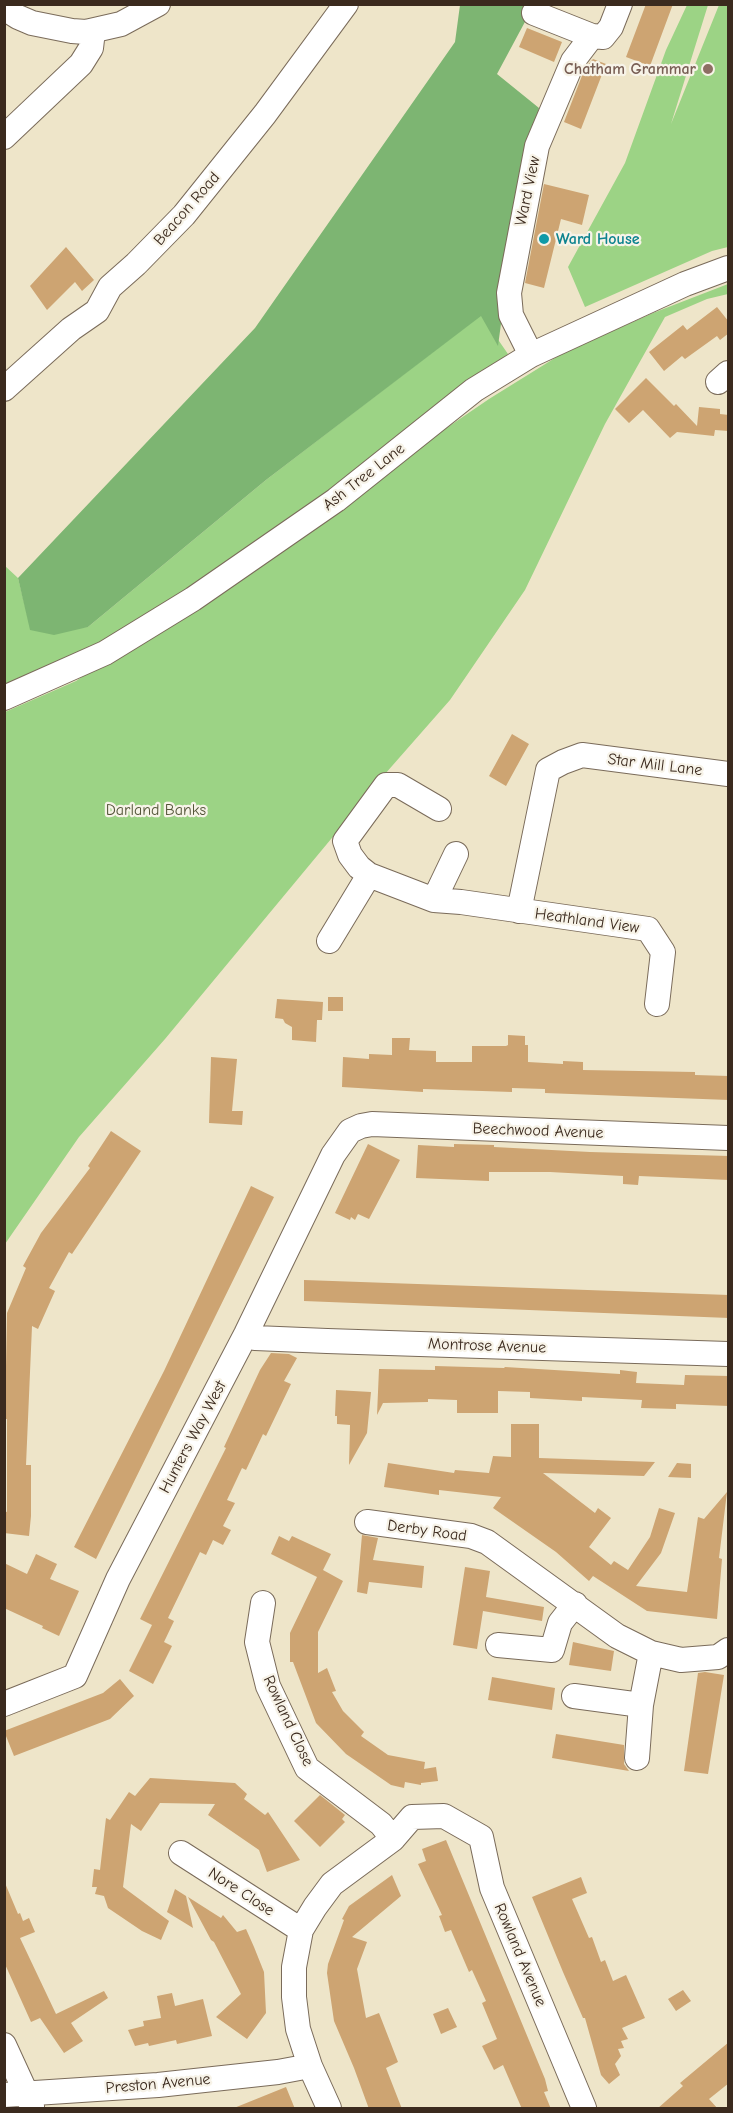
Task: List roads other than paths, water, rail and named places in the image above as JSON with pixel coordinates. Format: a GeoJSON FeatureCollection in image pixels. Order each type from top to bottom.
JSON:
{"type":"FeatureCollection","features":[{"type":"Feature","properties":{"kind":"street"},"geometry":{"type":"LineString","coordinates":[[12,9],[41,25],[72,31],[93,31],[121,24],[158,4]]}},
{"type":"Feature","properties":{"kind":"street","name":"Beacon Road"},"geometry":{"type":"LineString","coordinates":[[4,389],[71,329],[97,310],[111,286],[184,215],[265,114],[346,4]]}},
{"type":"Feature","properties":{"kind":"street","name":"Ward View"},"geometry":{"type":"LineString","coordinates":[[531,355],[516,326],[509,304],[509,286],[537,146],[573,61],[592,36],[603,37],[611,27],[620,4]]}},
{"type":"Feature","properties":{"kind":"street"},"geometry":{"type":"LineString","coordinates":[[534,13],[592,36]]}},
{"type":"Feature","properties":{"kind":"street"},"geometry":{"type":"LineString","coordinates":[[4,137],[81,64],[91,48],[93,31]]}},
{"type":"Feature","properties":{"kind":"street","name":"Ash Tree Lane"},"geometry":{"type":"LineString","coordinates":[[4,698],[105,653],[193,599],[336,500],[474,390],[531,355],[685,284],[729,268]]}},
{"type":"Feature","properties":{"kind":"street","name":"Star Mill Lane"},"geometry":{"type":"LineString","coordinates":[[582,755],[729,774]]}},
{"type":"Feature","properties":{"kind":"street","name":"Heathland View"},"geometry":{"type":"LineString","coordinates":[[519,912],[548,770],[582,755]]}},
{"type":"Feature","properties":{"kind":"street","name":"Heathland View"},"geometry":{"type":"LineString","coordinates":[[439,809],[398,785],[386,785],[345,842],[350,855],[369,875],[434,900],[648,929],[663,952],[657,1004]]}},
{"type":"Feature","properties":{"kind":"street"},"geometry":{"type":"LineString","coordinates":[[434,900],[456,854]]}},
{"type":"Feature","properties":{"kind":"street"},"geometry":{"type":"LineString","coordinates":[[329,941],[369,875]]}},
{"type":"Feature","properties":{"kind":"street","name":"Beechwood Avenue"},"geometry":{"type":"LineString","coordinates":[[349,1133],[361,1126],[372,1125],[729,1138]]}},
{"type":"Feature","properties":{"kind":"street","name":"Hunters Way West"},"geometry":{"type":"LineString","coordinates":[[4,1704],[75,1676],[118,1579],[246,1335],[333,1155],[349,1133]]}},
{"type":"Feature","properties":{"kind":"street","name":"Montrose Avenue"},"geometry":{"type":"LineString","coordinates":[[246,1335],[255,1338],[327,1341],[729,1354]]}},
{"type":"Feature","properties":{"kind":"street","name":"Derby Road"},"geometry":{"type":"LineString","coordinates":[[367,1522],[471,1536],[487,1542],[617,1636],[651,1653],[681,1660],[718,1657],[729,1650]]}},
{"type":"Feature","properties":{"kind":"street","name":"Rowland Close"},"geometry":{"type":"LineString","coordinates":[[263,1602],[257,1642],[268,1686],[307,1768],[381,1824],[393,1839]]}},
{"type":"Feature","properties":{"kind":"street"},"geometry":{"type":"LineString","coordinates":[[498,1645],[552,1650],[560,1623],[575,1604]]}},
{"type":"Feature","properties":{"kind":"street"},"geometry":{"type":"LineString","coordinates":[[638,1758],[640,1705],[651,1653]]}},
{"type":"Feature","properties":{"kind":"street"},"geometry":{"type":"LineString","coordinates":[[574,1696],[640,1705]]}},
{"type":"Feature","properties":{"kind":"street","name":"Rowland Avenue"},"geometry":{"type":"LineString","coordinates":[[393,1839],[412,1817],[444,1816],[481,1836],[492,1888],[584,2109]]}},
{"type":"Feature","properties":{"kind":"street"},"geometry":{"type":"LineString","coordinates":[[329,2109],[310,2066],[298,2029],[294,1997],[294,1967],[302,1930],[332,1884],[393,1839]]}},
{"type":"Feature","properties":{"kind":"street","name":"Nore Close"},"geometry":{"type":"LineString","coordinates":[[181,1853],[302,1930]]}},
{"type":"Feature","properties":{"kind":"street"},"geometry":{"type":"LineString","coordinates":[[4,2045],[21,2099]]}},
{"type":"Feature","properties":{"kind":"street","name":"Preston Avenue"},"geometry":{"type":"LineString","coordinates":[[21,2099],[278,2072],[310,2066]]}},
{"type":"Feature","properties":{"kind":"place","name":"Chatham Grammar"},"geometry":{"type":"Point","coordinates":[708,69]}},
{"type":"Feature","properties":{"kind":"place","name":"Ward House"},"geometry":{"type":"Point","coordinates":[544,239]}},
{"type":"Feature","properties":{"kind":"park label","name":"Darland Banks"},"geometry":{"type":"Point","coordinates":[156,810]}}]}
